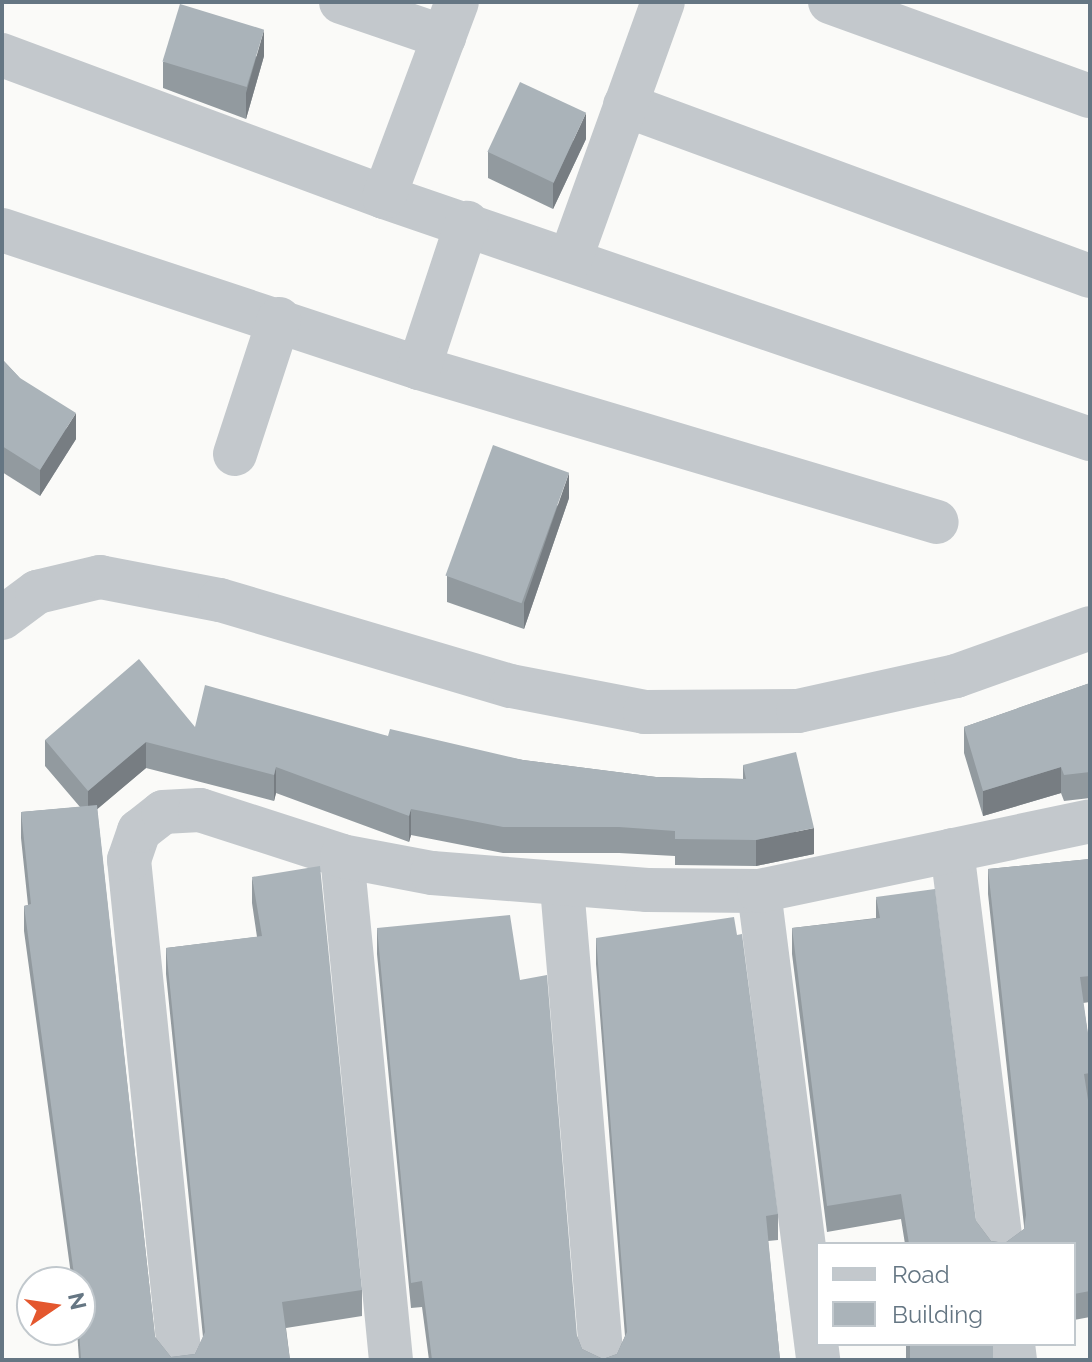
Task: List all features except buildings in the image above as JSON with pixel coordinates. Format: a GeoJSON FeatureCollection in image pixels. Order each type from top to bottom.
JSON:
{"type":"FeatureCollection","features":[{"type":"Feature","properties":{"kind":"street"},"geometry":{"type":"LineString","coordinates":[[341,2],[450,19],[384,197]]}},
{"type":"Feature","properties":{"kind":"street"},"geometry":{"type":"LineString","coordinates":[[570,260],[663,2]]}},
{"type":"Feature","properties":{"kind":"street"},"geometry":{"type":"LineString","coordinates":[[830,2],[1090,96]]}},
{"type":"Feature","properties":{"kind":"street"},"geometry":{"type":"LineString","coordinates":[[2,55],[384,197],[1090,439]]}},
{"type":"Feature","properties":{"kind":"street"},"geometry":{"type":"LineString","coordinates":[[625,105],[1090,276]]}},
{"type":"Feature","properties":{"kind":"street"},"geometry":{"type":"LineString","coordinates":[[419,368],[467,223]]}},
{"type":"Feature","properties":{"kind":"street"},"geometry":{"type":"LineString","coordinates":[[2,230],[279,319],[419,368],[937,522]]}},
{"type":"Feature","properties":{"kind":"street"},"geometry":{"type":"LineString","coordinates":[[235,454],[279,319]]}},
{"type":"Feature","properties":{"kind":"street"},"geometry":{"type":"LineString","coordinates":[[2,618],[37,592],[100,577],[220,600],[511,686],[645,712],[798,711],[956,676],[1090,628]]}},
{"type":"Feature","properties":{"kind":"street"},"geometry":{"type":"LineString","coordinates":[[180,1360],[129,860],[139,831],[163,812],[200,810],[342,856],[562,887],[759,891],[1090,821]]}},
{"type":"Feature","properties":{"kind":"street"},"geometry":{"type":"LineString","coordinates":[[952,850],[1001,1242]]}},
{"type":"Feature","properties":{"kind":"street"},"geometry":{"type":"LineString","coordinates":[[342,856],[391,1360]]}},
{"type":"Feature","properties":{"kind":"street"},"geometry":{"type":"LineString","coordinates":[[562,887],[602,1360]]}},
{"type":"Feature","properties":{"kind":"street"},"geometry":{"type":"LineString","coordinates":[[759,891],[816,1344]]}}]}
